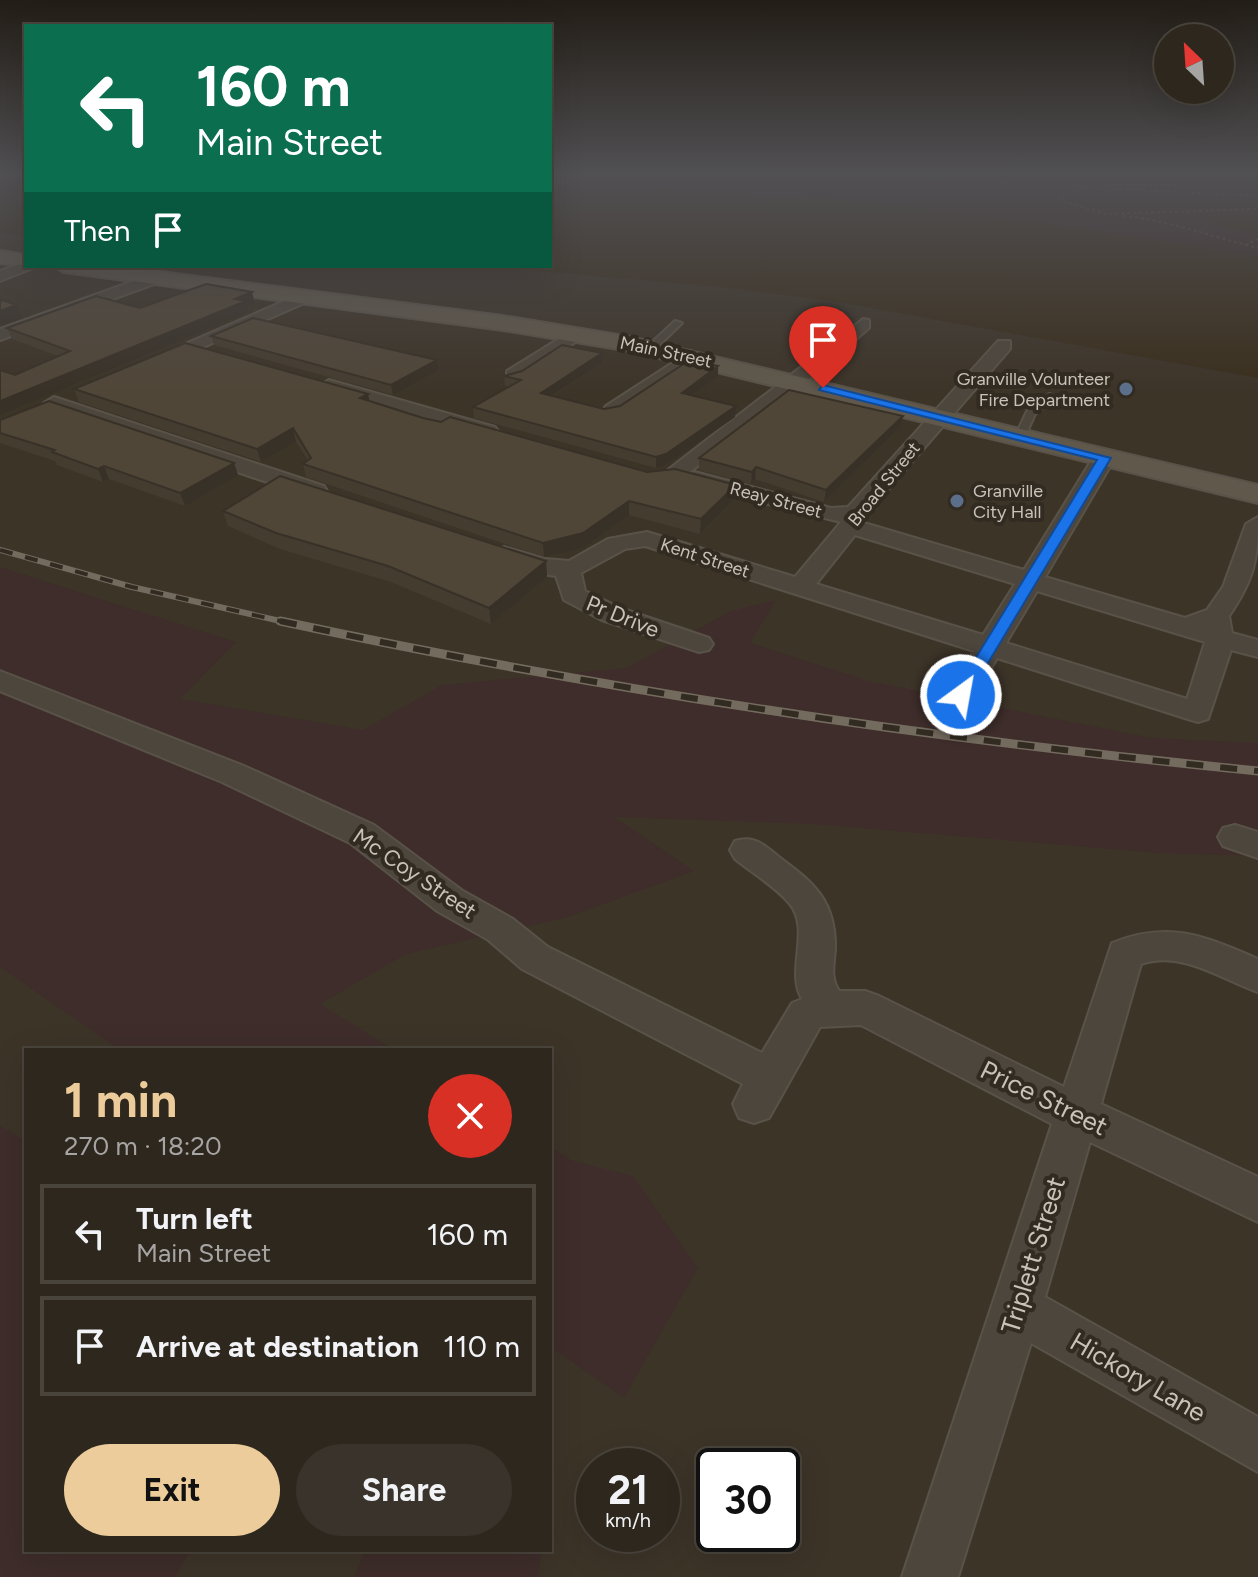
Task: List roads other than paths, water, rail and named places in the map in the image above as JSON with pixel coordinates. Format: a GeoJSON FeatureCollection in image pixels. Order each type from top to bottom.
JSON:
{"type":"FeatureCollection","features":[{"type":"Feature","properties":{"kind":"main road"},"geometry":{"type":"LineString","coordinates":[[0,257],[24,261]]}},
{"type":"Feature","properties":{"kind":"main road","name":"Main Street"},"geometry":{"type":"LineString","coordinates":[[79,268],[575,334],[651,348],[1258,494]]}},
{"type":"Feature","properties":{"kind":"street"},"geometry":{"type":"LineString","coordinates":[[0,276],[24,268]]}},
{"type":"Feature","properties":{"kind":"street"},"geometry":{"type":"LineString","coordinates":[[0,335],[156,278]]}},
{"type":"Feature","properties":{"kind":"street"},"geometry":{"type":"LineString","coordinates":[[136,369],[303,298]]}},
{"type":"Feature","properties":{"kind":"street"},"geometry":{"type":"LineString","coordinates":[[794,380],[863,324]]}},
{"type":"Feature","properties":{"kind":"street"},"geometry":{"type":"LineString","coordinates":[[514,375],[575,334]]}},
{"type":"Feature","properties":{"kind":"street","name":"Broad Street"},"geometry":{"type":"LineString","coordinates":[[798,589],[937,418],[1004,345]]}},
{"type":"Feature","properties":{"kind":"street"},"geometry":{"type":"LineString","coordinates":[[190,347],[220,356]]}},
{"type":"Feature","properties":{"kind":"street"},"geometry":{"type":"LineString","coordinates":[[613,410],[691,357]]}},
{"type":"Feature","properties":{"kind":"street","name":"Reay Street"},"geometry":{"type":"LineString","coordinates":[[794,380],[755,415],[666,476],[852,520],[1030,582],[1175,624],[1218,627],[1258,649]]}},
{"type":"Feature","properties":{"kind":"street"},"geometry":{"type":"LineString","coordinates":[[310,381],[506,436]]}},
{"type":"Feature","properties":{"kind":"street"},"geometry":{"type":"LineString","coordinates":[[81,391],[47,405],[335,497]]}},
{"type":"Feature","properties":{"kind":"street"},"geometry":{"type":"LineString","coordinates":[[961,695],[1104,458]]}},
{"type":"Feature","properties":{"kind":"street"},"geometry":{"type":"LineString","coordinates":[[1218,627],[1247,589],[1258,524]]}},
{"type":"Feature","properties":{"kind":"street","name":"Kent Street"},"geometry":{"type":"LineString","coordinates":[[567,568],[577,567],[616,542],[647,539],[798,589],[992,646],[1198,712],[1218,627]]}},
{"type":"Feature","properties":{"kind":"street"},"geometry":{"type":"LineString","coordinates":[[482,547],[542,567],[567,568]]}},
{"type":"Feature","properties":{"kind":"street","name":"Pr Drive"},"geometry":{"type":"LineString","coordinates":[[567,568],[573,595],[581,600],[611,614],[699,644]]}},
{"type":"Feature","properties":{"kind":"street","name":"Mc Coy Street"},"geometry":{"type":"LineString","coordinates":[[0,680],[233,774],[362,834],[450,901],[500,929],[535,958],[762,1091],[806,1015],[829,1007]]}},
{"type":"Feature","properties":{"kind":"street"},"geometry":{"type":"LineString","coordinates":[[747,850],[803,894],[808,903],[818,928],[813,984],[829,1007]]}},
{"type":"Feature","properties":{"kind":"street","name":"Triplett Street"},"geometry":{"type":"LineString","coordinates":[[942,1572],[1125,954],[1145,943],[1170,944],[1258,976]]}},
{"type":"Feature","properties":{"kind":"street","name":"Price Street"},"geometry":{"type":"LineString","coordinates":[[829,1007],[865,1008],[1076,1114],[1258,1200]]}},
{"type":"Feature","properties":{"kind":"street","name":"Hickory Lane"},"geometry":{"type":"LineString","coordinates":[[1018,1308],[1258,1446]]}},
{"type":"Feature","properties":{"kind":"lane"},"geometry":{"type":"LineString","coordinates":[[651,348],[678,323]]}},
{"type":"Feature","properties":{"kind":"lane"},"geometry":{"type":"LineString","coordinates":[[1020,437],[1031,413],[1052,396]]}},
{"type":"Feature","properties":{"kind":"railway"},"geometry":{"type":"LineString","coordinates":[[0,550],[132,587],[283,622]]}},
{"type":"Feature","properties":{"kind":"railway"},"geometry":{"type":"LineString","coordinates":[[283,622],[523,669],[767,710],[1012,744],[1258,771]]}},
{"type":"Feature","properties":{"kind":"railway"},"geometry":{"type":"LineString","coordinates":[[283,622],[289,623]]}},
{"type":"Feature","properties":{"kind":"place","name":"Granville Volunteer Fire Department"},"geometry":{"type":"Point","coordinates":[1126,389]}},
{"type":"Feature","properties":{"kind":"place","name":"Granville City Hall"},"geometry":{"type":"Point","coordinates":[957,501]}}]}
